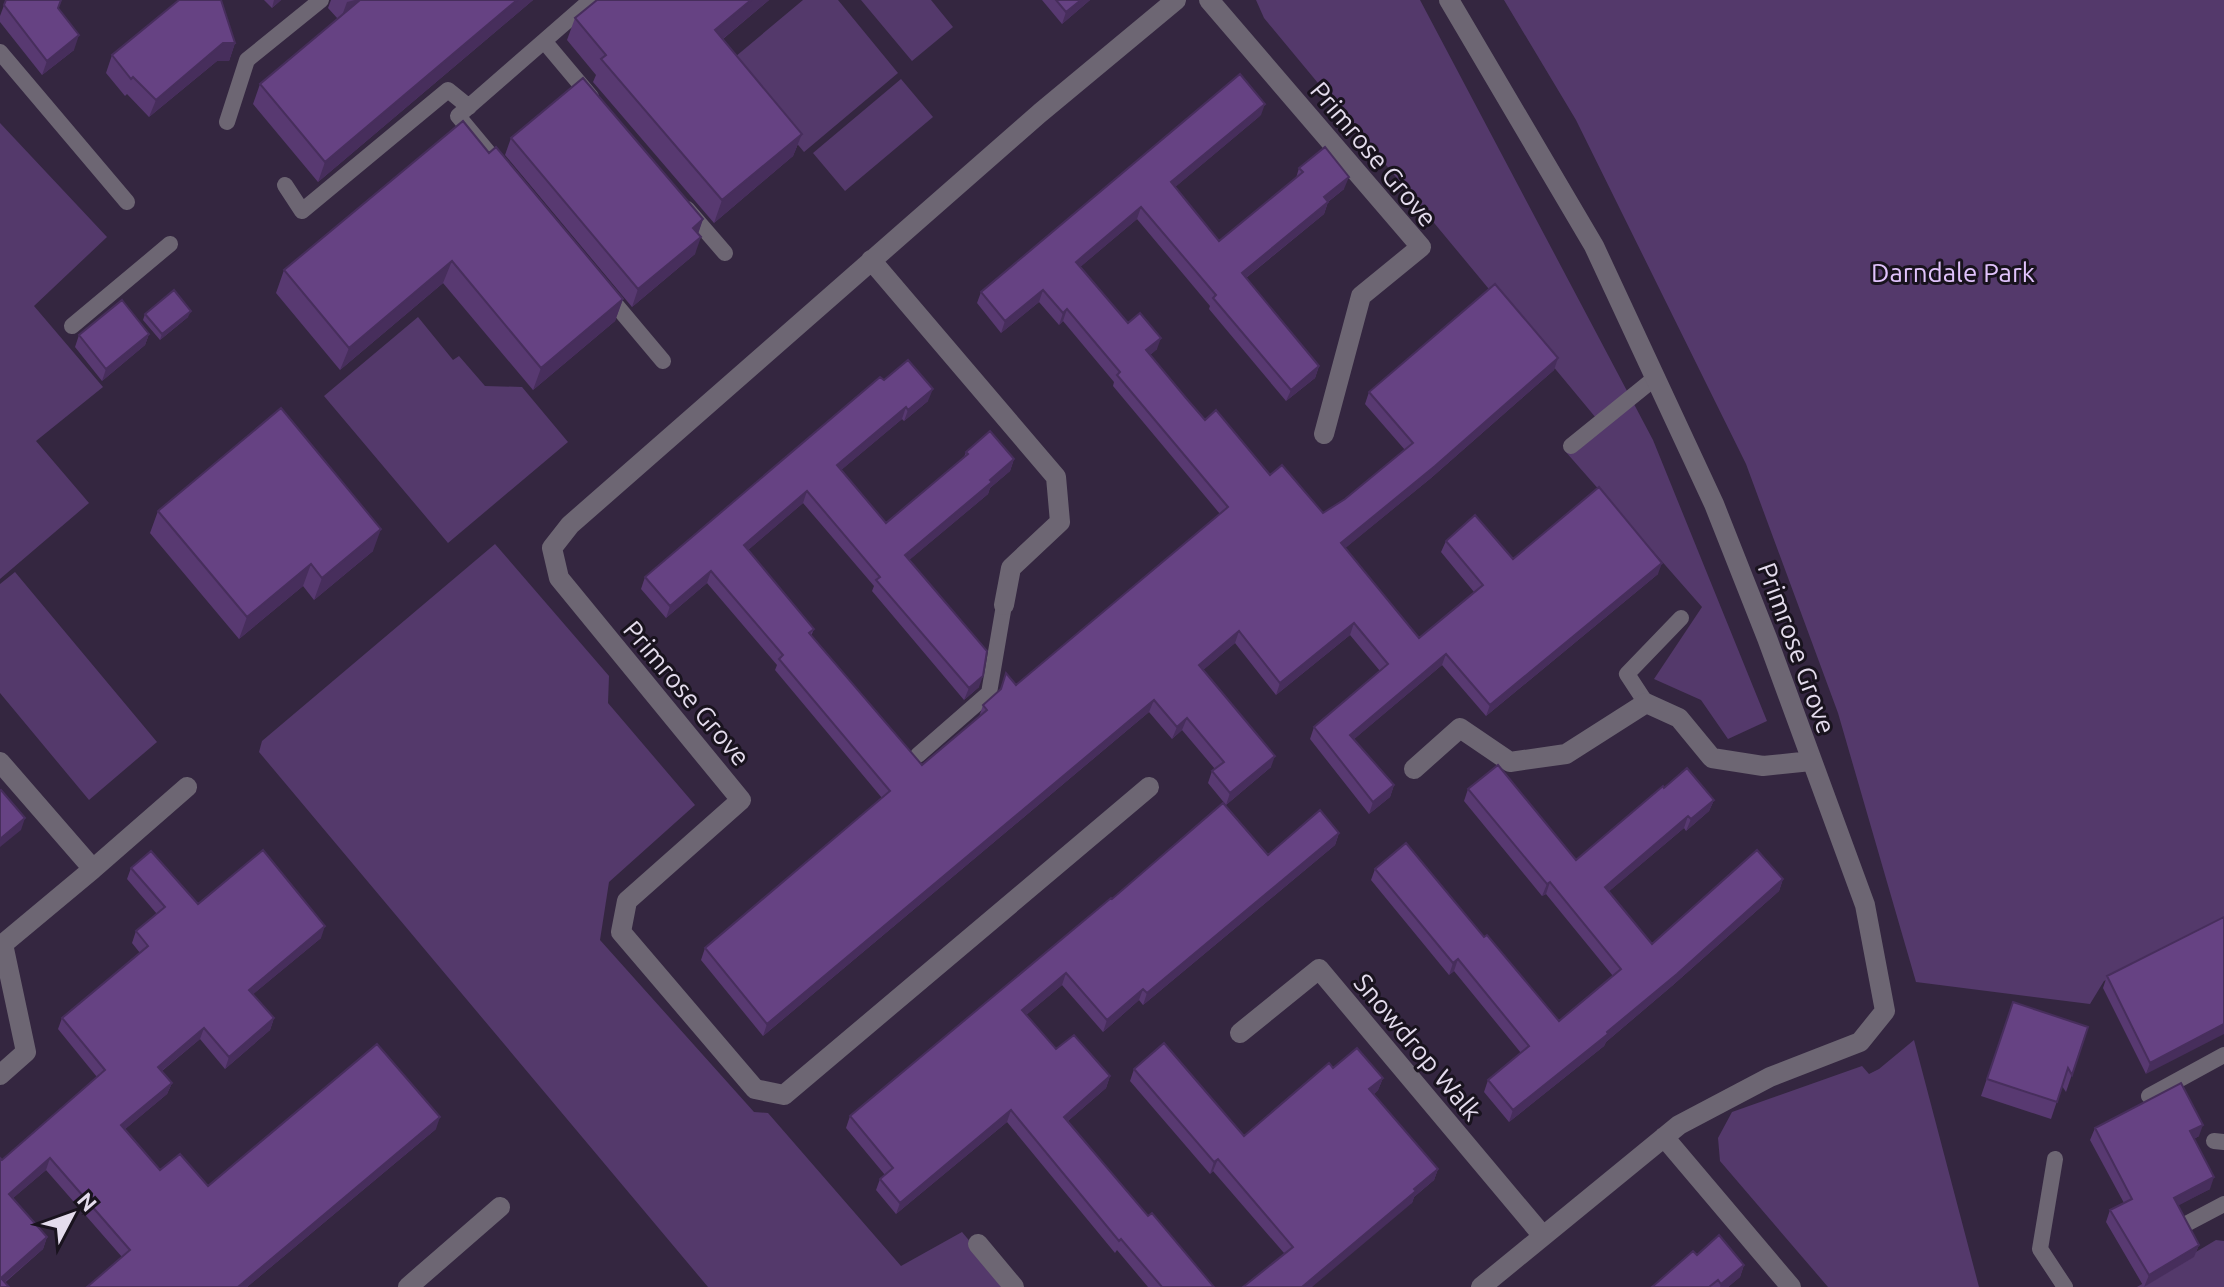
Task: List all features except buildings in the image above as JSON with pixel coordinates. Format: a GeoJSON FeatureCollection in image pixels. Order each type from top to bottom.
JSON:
{"type":"FeatureCollection","features":[{"type":"Feature","properties":{"kind":"street","name":"Primrose Grove"},"geometry":{"type":"LineString","coordinates":[[1149,787],[784,1095],[755,1089],[621,932],[627,901],[741,800],[559,578],[552,548],[570,525],[871,260],[1176,0]]}},
{"type":"Feature","properties":{"kind":"street","name":"Primrose Grove"},"geometry":{"type":"LineString","coordinates":[[1209,0],[1421,247],[1361,296],[1324,434]]}},
{"type":"Feature","properties":{"kind":"street","name":"Primrose Grove"},"geometry":{"type":"LineString","coordinates":[[1449,0],[1594,246],[1714,504],[1865,905],[1885,1011],[1860,1042],[1770,1077],[1679,1125],[1664,1137]]}},
{"type":"Feature","properties":{"kind":"street"},"geometry":{"type":"LineString","coordinates":[[871,260],[1056,477],[1060,522],[1011,568],[1004,605]]}},
{"type":"Feature","properties":{"kind":"street","name":"Primrose Grove"},"geometry":{"type":"LineString","coordinates":[[1646,703],[1679,718],[1712,758],[1763,766],[1811,761]]}},
{"type":"Feature","properties":{"kind":"street"},"geometry":{"type":"LineString","coordinates":[[1414,769],[1460,728],[1510,762],[1566,754],[1646,703]]}},
{"type":"Feature","properties":{"kind":"street"},"geometry":{"type":"LineString","coordinates":[[0,762],[93,869]]}},
{"type":"Feature","properties":{"kind":"street"},"geometry":{"type":"LineString","coordinates":[[0,1075],[26,1052],[3,944],[187,787]]}},
{"type":"Feature","properties":{"kind":"street","name":"Snowdrop Walk"},"geometry":{"type":"LineString","coordinates":[[1240,1033],[1319,969],[1543,1236]]}},
{"type":"Feature","properties":{"kind":"street"},"geometry":{"type":"LineString","coordinates":[[1481,1287],[1664,1137],[1791,1287]]}},
{"type":"Feature","properties":{"kind":"street"},"geometry":{"type":"LineString","coordinates":[[408,1287],[500,1207]]}},
{"type":"Feature","properties":{"kind":"street"},"geometry":{"type":"LineString","coordinates":[[978,1244],[1014,1287]]}},
{"type":"Feature","properties":{"kind":"lane"},"geometry":{"type":"LineString","coordinates":[[227,122],[247,60],[321,0]]}},
{"type":"Feature","properties":{"kind":"lane"},"geometry":{"type":"LineString","coordinates":[[510,177],[458,116],[591,0]]}},
{"type":"Feature","properties":{"kind":"lane"},"geometry":{"type":"LineString","coordinates":[[544,41],[604,112]]}},
{"type":"Feature","properties":{"kind":"lane"},"geometry":{"type":"LineString","coordinates":[[0,52],[127,202]]}},
{"type":"Feature","properties":{"kind":"lane"},"geometry":{"type":"LineString","coordinates":[[285,185],[302,211],[448,90],[469,107]]}},
{"type":"Feature","properties":{"kind":"lane"},"geometry":{"type":"LineString","coordinates":[[675,194],[725,253]]}},
{"type":"Feature","properties":{"kind":"lane"},"geometry":{"type":"LineString","coordinates":[[72,326],[170,244]]}},
{"type":"Feature","properties":{"kind":"lane"},"geometry":{"type":"LineString","coordinates":[[592,275],[663,361]]}},
{"type":"Feature","properties":{"kind":"lane"},"geometry":{"type":"LineString","coordinates":[[1571,446],[1655,378]]}},
{"type":"Feature","properties":{"kind":"lane"},"geometry":{"type":"LineString","coordinates":[[918,755],[989,693],[1004,605]]}},
{"type":"Feature","properties":{"kind":"lane"},"geometry":{"type":"LineString","coordinates":[[1646,703],[1627,674],[1681,618]]}},
{"type":"Feature","properties":{"kind":"lane"},"geometry":{"type":"LineString","coordinates":[[2149,1096],[2224,1055]]}},
{"type":"Feature","properties":{"kind":"lane"},"geometry":{"type":"LineString","coordinates":[[2055,1159],[2040,1249],[2065,1287]]}},
{"type":"Feature","properties":{"kind":"lane"},"geometry":{"type":"LineString","coordinates":[[2188,1223],[2224,1204]]}},
{"type":"Feature","properties":{"kind":"green space"},"geometry":{"type":"Polygon","coordinates":[[[803,0],[838,0],[898,73],[804,152],[729,62],[803,0]]]}},
{"type":"Feature","properties":{"kind":"green space"},"geometry":{"type":"Polygon","coordinates":[[[861,0],[931,0],[953,27],[912,61],[861,0]]]}},
{"type":"Feature","properties":{"kind":"green space"},"geometry":{"type":"Polygon","coordinates":[[[1256,0],[1420,0],[1653,440],[1767,721],[1728,739],[1701,700],[1654,679],[1702,607],[1565,451],[1596,418],[1264,18],[1256,0]]]}},
{"type":"Feature","properties":{"kind":"green space","name":"Darndale Park"},"geometry":{"type":"Polygon","coordinates":[[[1504,0],[2224,0],[2224,922],[2104,981],[2090,1004],[1916,982],[1838,713],[1746,464],[1576,120],[1504,0]]]}},
{"type":"Feature","properties":{"kind":"green space"},"geometry":{"type":"Polygon","coordinates":[[[901,79],[933,117],[845,191],[813,153],[901,79]]]}},
{"type":"Feature","properties":{"kind":"green space"},"geometry":{"type":"Polygon","coordinates":[[[0,123],[107,237],[34,306],[103,387],[36,441],[89,503],[0,579],[0,123]]]}},
{"type":"Feature","properties":{"kind":"green space"},"geometry":{"type":"Polygon","coordinates":[[[418,317],[453,360],[459,356],[485,386],[522,387],[568,442],[448,543],[324,396],[418,317]]]}},
{"type":"Feature","properties":{"kind":"green space"},"geometry":{"type":"Polygon","coordinates":[[[495,544],[609,676],[608,703],[695,805],[609,882],[600,940],[754,1112],[768,1113],[901,1266],[962,1232],[1008,1287],[708,1287],[259,752],[262,741],[495,544]]]}},
{"type":"Feature","properties":{"kind":"green space"},"geometry":{"type":"Polygon","coordinates":[[[15,572],[157,742],[89,800],[0,693],[0,584],[15,572]]]}},
{"type":"Feature","properties":{"kind":"green space"},"geometry":{"type":"Polygon","coordinates":[[[1914,1040],[1979,1287],[1828,1287],[1720,1161],[1718,1138],[1732,1112],[1862,1066],[1869,1074],[1914,1040]]]}},
{"type":"Feature","properties":{"kind":"green space"},"geometry":{"type":"Polygon","coordinates":[[[2216,1240],[2224,1241],[2224,1287],[2137,1287],[2216,1240]]]}}]}
